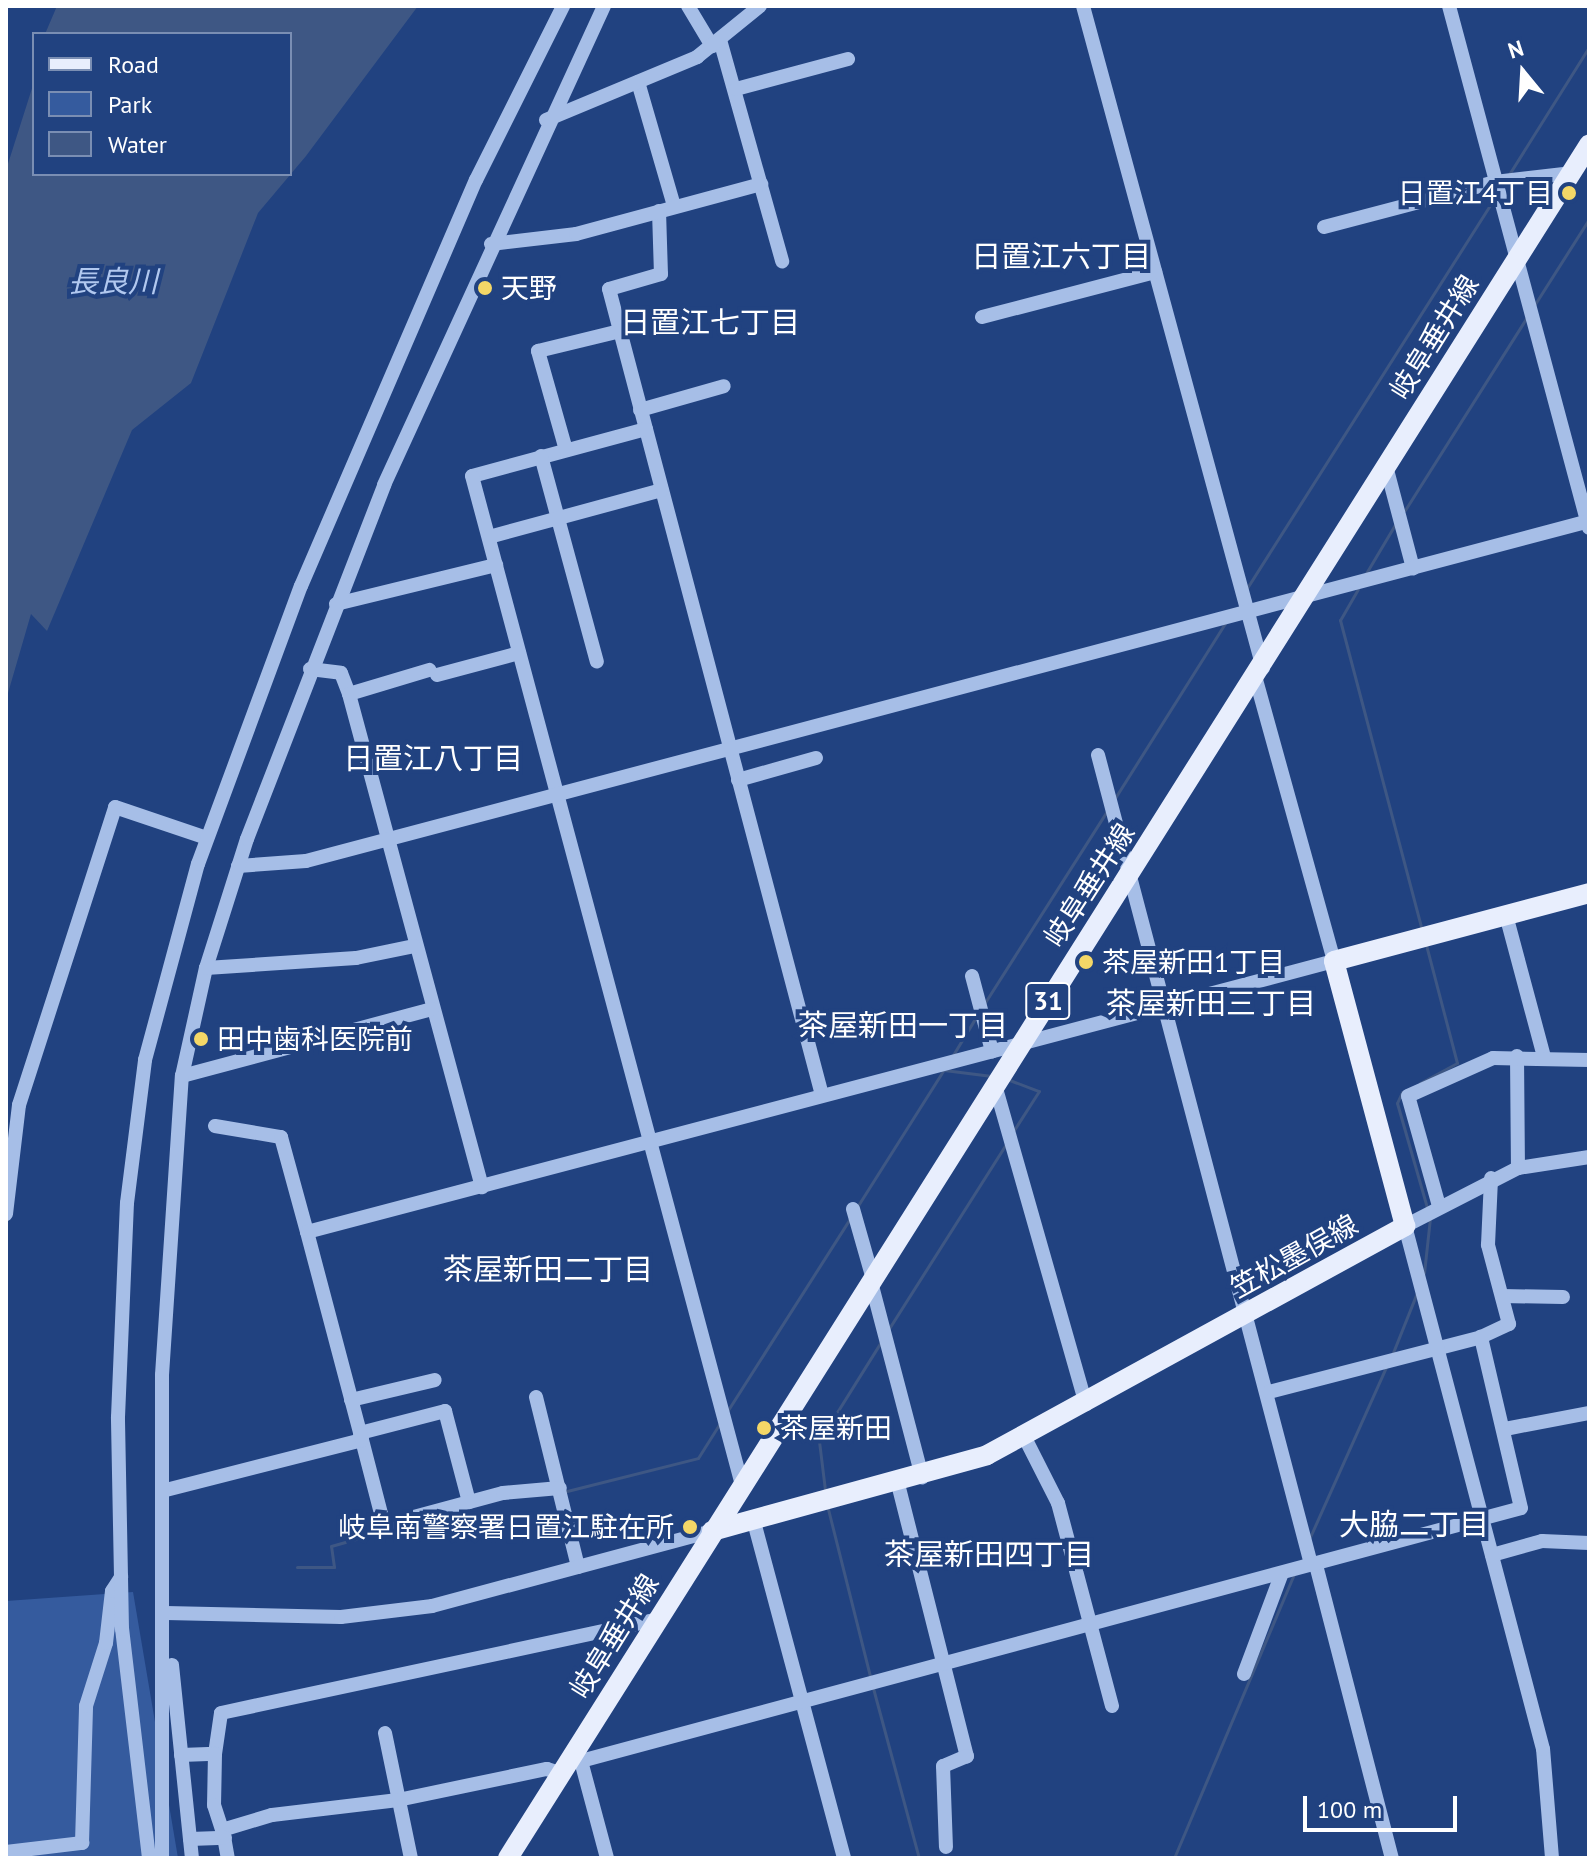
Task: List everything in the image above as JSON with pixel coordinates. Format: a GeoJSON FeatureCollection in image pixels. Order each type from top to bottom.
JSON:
{"type":"FeatureCollection","features":[{"type":"Feature","properties":{"kind":"main road","name":"岐阜垂井線"},"geometry":{"type":"LineString","coordinates":[[508,1858],[562,1774],[578,1757],[655,1620],[1129,873],[1259,675],[1386,466],[1587,151]]}},
{"type":"Feature","properties":{"kind":"main road"},"geometry":{"type":"LineString","coordinates":[[1405,1226],[1334,961],[1589,893]]}},
{"type":"Feature","properties":{"kind":"main road","name":"笠松墨俣線"},"geometry":{"type":"LineString","coordinates":[[712,1531],[922,1477],[1025,1438],[1405,1226]]}},
{"type":"Feature","properties":{"kind":"street"},"geometry":{"type":"LineString","coordinates":[[149,1858],[122,1576],[118,1417],[127,1203],[166,967],[301,586],[476,180],[563,6]]}},
{"type":"Feature","properties":{"kind":"street"},"geometry":{"type":"LineString","coordinates":[[162,1858],[166,1613],[162,1375],[182,1076],[206,968],[238,866],[336,604],[546,120],[604,6]]}},
{"type":"Feature","properties":{"kind":"street"},"geometry":{"type":"LineString","coordinates":[[688,6],[716,43],[736,89],[782,261]]}},
{"type":"Feature","properties":{"kind":"street"},"geometry":{"type":"LineString","coordinates":[[546,120],[638,82],[716,43],[760,6]]}},
{"type":"Feature","properties":{"kind":"street"},"geometry":{"type":"LineString","coordinates":[[307,1232],[1334,961],[1259,675],[1246,611],[1083,6]]}},
{"type":"Feature","properties":{"kind":"street"},"geometry":{"type":"LineString","coordinates":[[238,866],[306,861],[1246,611],[1588,524],[1449,6]]}},
{"type":"Feature","properties":{"kind":"street"},"geometry":{"type":"LineString","coordinates":[[736,89],[848,59]]}},
{"type":"Feature","properties":{"kind":"street"},"geometry":{"type":"LineString","coordinates":[[638,82],[666,208],[661,274],[609,289],[822,1095]]}},
{"type":"Feature","properties":{"kind":"street"},"geometry":{"type":"LineString","coordinates":[[1324,227],[1495,182],[1572,173]]}},
{"type":"Feature","properties":{"kind":"street"},"geometry":{"type":"LineString","coordinates":[[491,244],[576,234],[761,184]]}},
{"type":"Feature","properties":{"kind":"street"},"geometry":{"type":"LineString","coordinates":[[982,317],[1155,272]]}},
{"type":"Feature","properties":{"kind":"street"},"geometry":{"type":"LineString","coordinates":[[566,450],[538,351],[620,331]]}},
{"type":"Feature","properties":{"kind":"street"},"geometry":{"type":"LineString","coordinates":[[640,410],[724,386]]}},
{"type":"Feature","properties":{"kind":"street"},"geometry":{"type":"LineString","coordinates":[[646,429],[472,476],[742,1485]]}},
{"type":"Feature","properties":{"kind":"street"},"geometry":{"type":"LineString","coordinates":[[541,456],[597,662]]}},
{"type":"Feature","properties":{"kind":"street"},"geometry":{"type":"LineString","coordinates":[[1386,466],[1413,568]]}},
{"type":"Feature","properties":{"kind":"street"},"geometry":{"type":"LineString","coordinates":[[489,537],[662,490]]}},
{"type":"Feature","properties":{"kind":"street"},"geometry":{"type":"LineString","coordinates":[[336,604],[496,565]]}},
{"type":"Feature","properties":{"kind":"street"},"geometry":{"type":"LineString","coordinates":[[349,694],[519,653]]}},
{"type":"Feature","properties":{"kind":"street"},"geometry":{"type":"LineString","coordinates":[[310,669],[341,673],[349,694],[414,946],[482,1187]]}},
{"type":"Feature","properties":{"kind":"street"},"geometry":{"type":"LineString","coordinates":[[1098,755],[1161,1005],[1269,1392],[1392,1858]]}},
{"type":"Feature","properties":{"kind":"street"},"geometry":{"type":"LineString","coordinates":[[738,780],[816,758]]}},
{"type":"Feature","properties":{"kind":"street"},"geometry":{"type":"LineString","coordinates":[[6,1214],[19,1105],[115,807],[201,836]]}},
{"type":"Feature","properties":{"kind":"street"},"geometry":{"type":"LineString","coordinates":[[1506,915],[1544,1057]]}},
{"type":"Feature","properties":{"kind":"street"},"geometry":{"type":"LineString","coordinates":[[206,968],[356,958],[414,946]]}},
{"type":"Feature","properties":{"kind":"street"},"geometry":{"type":"LineString","coordinates":[[972,976],[992,1051]]}},
{"type":"Feature","properties":{"kind":"street"},"geometry":{"type":"LineString","coordinates":[[182,1076],[432,1009]]}},
{"type":"Feature","properties":{"kind":"street"},"geometry":{"type":"LineString","coordinates":[[1517,1056],[1518,1168]]}},
{"type":"Feature","properties":{"kind":"street"},"geometry":{"type":"LineString","coordinates":[[1439,1206],[1408,1096],[1473,1064],[1517,1056],[1589,1060]]}},
{"type":"Feature","properties":{"kind":"street"},"geometry":{"type":"LineString","coordinates":[[995,1085],[1086,1404]]}},
{"type":"Feature","properties":{"kind":"street"},"geometry":{"type":"LineString","coordinates":[[215,1126],[281,1137],[384,1525],[469,1502],[560,1488]]}},
{"type":"Feature","properties":{"kind":"street"},"geometry":{"type":"LineString","coordinates":[[1552,1858],[1543,1749],[1405,1226],[1491,1178],[1518,1168],[1589,1157]]}},
{"type":"Feature","properties":{"kind":"street"},"geometry":{"type":"LineString","coordinates":[[1269,1392],[1507,1329],[1502,1296],[1488,1245],[1491,1178]]}},
{"type":"Feature","properties":{"kind":"street"},"geometry":{"type":"LineString","coordinates":[[853,1209],[922,1477]]}},
{"type":"Feature","properties":{"kind":"street"},"geometry":{"type":"LineString","coordinates":[[1502,1296],[1563,1297]]}},
{"type":"Feature","properties":{"kind":"street"},"geometry":{"type":"LineString","coordinates":[[607,1858],[578,1757],[1090,1625],[1482,1519],[1524,1503],[1481,1337]]}},
{"type":"Feature","properties":{"kind":"street"},"geometry":{"type":"LineString","coordinates":[[351,1400],[435,1380]]}},
{"type":"Feature","properties":{"kind":"street"},"geometry":{"type":"LineString","coordinates":[[536,1397],[578,1567]]}},
{"type":"Feature","properties":{"kind":"street"},"geometry":{"type":"LineString","coordinates":[[162,1491],[445,1411],[469,1502]]}},
{"type":"Feature","properties":{"kind":"street"},"geometry":{"type":"LineString","coordinates":[[1505,1429],[1589,1413]]}},
{"type":"Feature","properties":{"kind":"street"},"geometry":{"type":"LineString","coordinates":[[1025,1438],[1058,1503],[1112,1706]]}},
{"type":"Feature","properties":{"kind":"street"},"geometry":{"type":"LineString","coordinates":[[898,1484],[967,1756],[943,1766],[946,1847]]}},
{"type":"Feature","properties":{"kind":"street"},"geometry":{"type":"LineString","coordinates":[[754,1522],[844,1858]]}},
{"type":"Feature","properties":{"kind":"street"},"geometry":{"type":"LineString","coordinates":[[166,1613],[341,1617],[432,1606],[712,1531]]}},
{"type":"Feature","properties":{"kind":"street"},"geometry":{"type":"LineString","coordinates":[[1492,1555],[1542,1541],[1589,1543]]}},
{"type":"Feature","properties":{"kind":"street"},"geometry":{"type":"LineString","coordinates":[[1244,1674],[1282,1573]]}},
{"type":"Feature","properties":{"kind":"street"},"geometry":{"type":"LineString","coordinates":[[6,1852],[82,1843],[86,1706],[106,1643],[112,1591],[122,1576]]}},
{"type":"Feature","properties":{"kind":"street"},"geometry":{"type":"LineString","coordinates":[[228,1858],[214,1805],[215,1754],[221,1713],[655,1620]]}},
{"type":"Feature","properties":{"kind":"street"},"geometry":{"type":"LineString","coordinates":[[165,1641],[192,1858]]}},
{"type":"Feature","properties":{"kind":"street"},"geometry":{"type":"LineString","coordinates":[[385,1733],[411,1858]]}},
{"type":"Feature","properties":{"kind":"street"},"geometry":{"type":"LineString","coordinates":[[181,1755],[215,1754]]}},
{"type":"Feature","properties":{"kind":"street"},"geometry":{"type":"LineString","coordinates":[[190,1839],[224,1834],[272,1815],[398,1800],[547,1769],[562,1774]]}},
{"type":"Feature","properties":{"kind":"green space"},"geometry":{"type":"Polygon","coordinates":[[[133,1592],[178,1858],[6,1858],[6,1601],[133,1592]]]}},
{"type":"Feature","properties":{"kind":"water","name":"長良川"},"geometry":{"type":"Polygon","coordinates":[[[57,6],[418,6],[292,173],[292,32],[46,32],[57,6]]]}},
{"type":"Feature","properties":{"kind":"water","name":"長良川"},"geometry":{"type":"Polygon","coordinates":[[[32,88],[32,176],[289,176],[258,213],[191,383],[132,430],[47,631],[31,614],[6,700],[6,170],[32,88]]]}},
{"type":"Feature","properties":{"kind":"waterway"},"geometry":{"type":"LineString","coordinates":[[1508,176],[1589,47]]}},
{"type":"Feature","properties":{"kind":"waterway"},"geometry":{"type":"LineString","coordinates":[[1247,588],[1496,196]]}},
{"type":"Feature","properties":{"kind":"waterway"},"geometry":{"type":"LineString","coordinates":[[1535,304],[1589,219]]}},
{"type":"Feature","properties":{"kind":"waterway"},"geometry":{"type":"LineString","coordinates":[[1405,510],[1527,317]]}},
{"type":"Feature","properties":{"kind":"waterway"},"geometry":{"type":"LineString","coordinates":[[1365,575],[1396,523]]}},
{"type":"Feature","properties":{"kind":"waterway"},"geometry":{"type":"LineString","coordinates":[[1358,589],[1340,620],[1422,930]]}},
{"type":"Feature","properties":{"kind":"waterway"},"geometry":{"type":"LineString","coordinates":[[1115,798],[1226,622]]}},
{"type":"Feature","properties":{"kind":"waterway"},"geometry":{"type":"LineString","coordinates":[[984,1004],[1107,811]]}},
{"type":"Feature","properties":{"kind":"waterway"},"geometry":{"type":"LineString","coordinates":[[1420,1083],[1457,1063],[1426,945]]}},
{"type":"Feature","properties":{"kind":"waterway"},"geometry":{"type":"LineString","coordinates":[[953,1055],[976,1017]]}},
{"type":"Feature","properties":{"kind":"waterway"},"geometry":{"type":"LineString","coordinates":[[857,1207],[945,1068]]}},
{"type":"Feature","properties":{"kind":"waterway"},"geometry":{"type":"LineString","coordinates":[[944,1070],[992,1076]]}},
{"type":"Feature","properties":{"kind":"waterway"},"geometry":{"type":"LineString","coordinates":[[1007,1079],[1039,1091],[1014,1130]]}},
{"type":"Feature","properties":{"kind":"waterway"},"geometry":{"type":"LineString","coordinates":[[1402,1092],[1397,1103],[1428,1211]]}},
{"type":"Feature","properties":{"kind":"waterway"},"geometry":{"type":"LineString","coordinates":[[888,1330],[1006,1144]]}},
{"type":"Feature","properties":{"kind":"waterway"},"geometry":{"type":"LineString","coordinates":[[728,1410],[851,1217]]}},
{"type":"Feature","properties":{"kind":"waterway"},"geometry":{"type":"LineString","coordinates":[[1424,1273],[1430,1218]]}},
{"type":"Feature","properties":{"kind":"waterway"},"geometry":{"type":"LineString","coordinates":[[1392,1355],[1416,1295]]}},
{"type":"Feature","properties":{"kind":"waterway"},"geometry":{"type":"LineString","coordinates":[[825,1490],[819,1441],[882,1340]]}},
{"type":"Feature","properties":{"kind":"waterway"},"geometry":{"type":"LineString","coordinates":[[1310,1537],[1387,1365]]}},
{"type":"Feature","properties":{"kind":"waterway"},"geometry":{"type":"LineString","coordinates":[[563,1492],[698,1458],[720,1423]]}},
{"type":"Feature","properties":{"kind":"waterway"},"geometry":{"type":"LineString","coordinates":[[827,1505],[870,1676]]}},
{"type":"Feature","properties":{"kind":"waterway"},"geometry":{"type":"LineString","coordinates":[[297,1567],[334,1567],[331,1546],[384,1531]]}},
{"type":"Feature","properties":{"kind":"waterway"},"geometry":{"type":"LineString","coordinates":[[1174,1858],[1294,1574]]}},
{"type":"Feature","properties":{"kind":"waterway"},"geometry":{"type":"LineString","coordinates":[[873,1688],[919,1858]]}},
{"type":"Feature","properties":{"kind":"place","name":"日置江4丁目"},"geometry":{"type":"Point","coordinates":[1569,193]}},
{"type":"Feature","properties":{"kind":"place","name":"天野"},"geometry":{"type":"Point","coordinates":[485,288]}},
{"type":"Feature","properties":{"kind":"place","name":"茶屋新田1丁目"},"geometry":{"type":"Point","coordinates":[1086,962]}},
{"type":"Feature","properties":{"kind":"place","name":"田中歯科医院前"},"geometry":{"type":"Point","coordinates":[201,1039]}},
{"type":"Feature","properties":{"kind":"place","name":"茶屋新田"},"geometry":{"type":"Point","coordinates":[764,1428]}},
{"type":"Feature","properties":{"kind":"place","name":"岐阜南警察署日置江駐在所"},"geometry":{"type":"Point","coordinates":[690,1527]}},
{"type":"Feature","properties":{"kind":"district","name":"日置江六丁目"},"geometry":{"type":"Point","coordinates":[1061,256]}},
{"type":"Feature","properties":{"kind":"district","name":"日置江七丁目"},"geometry":{"type":"Point","coordinates":[710,322]}},
{"type":"Feature","properties":{"kind":"district","name":"日置江八丁目"},"geometry":{"type":"Point","coordinates":[433,758]}},
{"type":"Feature","properties":{"kind":"district","name":"茶屋新田三丁目"},"geometry":{"type":"Point","coordinates":[1211,1003]}},
{"type":"Feature","properties":{"kind":"district","name":"茶屋新田一丁目"},"geometry":{"type":"Point","coordinates":[903,1025]}},
{"type":"Feature","properties":{"kind":"district","name":"茶屋新田二丁目"},"geometry":{"type":"Point","coordinates":[548,1269]}},
{"type":"Feature","properties":{"kind":"district","name":"大脇二丁目"},"geometry":{"type":"Point","coordinates":[1414,1524]}},
{"type":"Feature","properties":{"kind":"district","name":"茶屋新田四丁目"},"geometry":{"type":"Point","coordinates":[989,1554]}}]}
